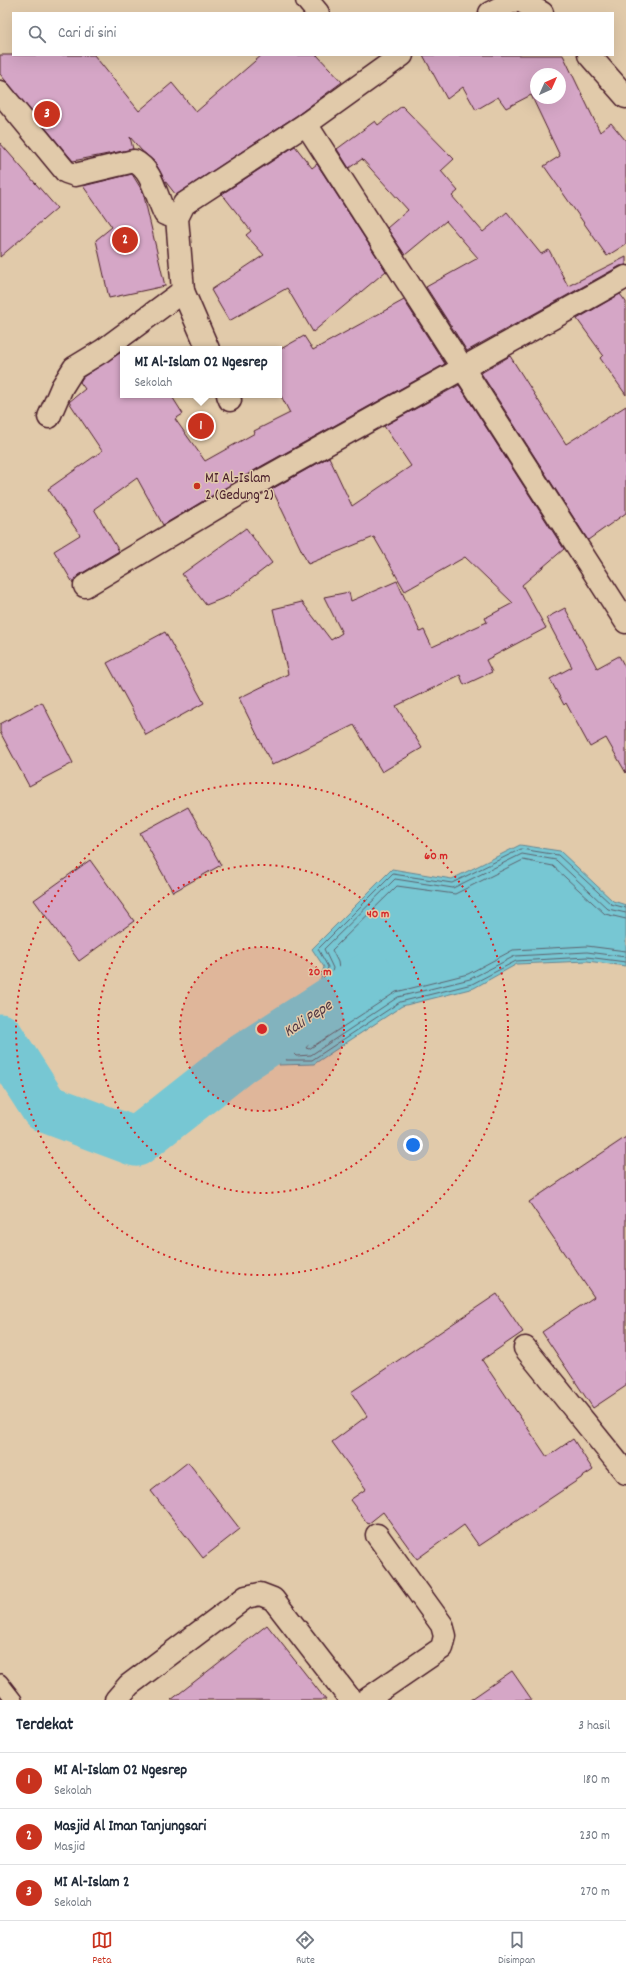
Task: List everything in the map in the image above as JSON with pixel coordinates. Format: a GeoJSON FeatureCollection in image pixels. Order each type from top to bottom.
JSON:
{"type":"FeatureCollection","features":[{"type":"Feature","properties":{"kind":"street"},"geometry":{"type":"LineString","coordinates":[[307,0],[317,12]]}},
{"type":"Feature","properties":{"kind":"street"},"geometry":{"type":"LineString","coordinates":[[492,12],[515,0]]}},
{"type":"Feature","properties":{"kind":"street"},"geometry":{"type":"LineString","coordinates":[[519,0],[540,12]]}},
{"type":"Feature","properties":{"kind":"street"},"geometry":{"type":"LineString","coordinates":[[207,346],[183,292],[178,218],[179,212],[189,200],[306,124],[401,56]]}},
{"type":"Feature","properties":{"kind":"street"},"geometry":{"type":"LineString","coordinates":[[590,56],[626,90]]}},
{"type":"Feature","properties":{"kind":"street"},"geometry":{"type":"LineString","coordinates":[[0,92],[66,172],[76,175],[134,161],[142,165],[147,172],[165,214],[178,218]]}},
{"type":"Feature","properties":{"kind":"street"},"geometry":{"type":"LineString","coordinates":[[306,124],[626,622]]}},
{"type":"Feature","properties":{"kind":"street"},"geometry":{"type":"LineString","coordinates":[[85,586],[266,478],[626,278]]}},
{"type":"Feature","properties":{"kind":"street"},"geometry":{"type":"LineString","coordinates":[[49,417],[62,387],[74,368],[102,351],[183,292]]}},
{"type":"Feature","properties":{"kind":"street"},"geometry":{"type":"LineString","coordinates":[[525,1348],[626,1473]]}},
{"type":"Feature","properties":{"kind":"street"},"geometry":{"type":"LineString","coordinates":[[366,1700],[442,1648],[445,1636],[442,1625],[377,1535]]}},
{"type":"Feature","properties":{"kind":"street"},"geometry":{"type":"LineString","coordinates":[[116,1700],[129,1685],[246,1597],[260,1594],[273,1599],[351,1700]]}},
{"type":"Feature","properties":{"kind":"lane"},"geometry":{"type":"LineString","coordinates":[[0,1682],[14,1700]]}},
{"type":"Feature","properties":{"kind":"water"},"geometry":{"type":"Polygon","coordinates":[[[520,845],[560,851],[613,901],[626,905],[626,966],[587,961],[517,964],[474,988],[402,1006],[314,1064],[279,1065],[285,1049],[312,1013],[324,967],[312,949],[392,869],[452,879],[520,845]]]}},
{"type":"Feature","properties":{"kind":"building"},"geometry":{"type":"Polygon","coordinates":[[[0,55],[95,56],[139,111],[172,83],[196,112],[261,56],[318,56],[342,82],[299,114],[176,195],[165,181],[155,162],[141,150],[130,137],[133,149],[73,161],[0,74],[0,55]]]}},
{"type":"Feature","properties":{"kind":"building"},"geometry":{"type":"Polygon","coordinates":[[[424,56],[563,56],[600,132],[611,123],[626,141],[626,244],[607,256],[544,166],[560,156],[535,104],[566,104],[566,68],[530,68],[530,96],[506,108],[498,97],[476,110],[463,87],[447,99],[424,56]]]}},
{"type":"Feature","properties":{"kind":"building"},"geometry":{"type":"Polygon","coordinates":[[[402,106],[454,159],[441,171],[458,191],[452,196],[483,232],[507,212],[541,254],[549,250],[568,286],[626,257],[626,265],[620,266],[467,351],[426,287],[478,258],[446,221],[405,255],[387,228],[408,210],[362,159],[349,168],[337,149],[375,121],[378,125],[402,106]]]}},
{"type":"Feature","properties":{"kind":"building"},"geometry":{"type":"Polygon","coordinates":[[[0,143],[57,208],[0,257],[0,143]]]}},
{"type":"Feature","properties":{"kind":"building"},"geometry":{"type":"Polygon","coordinates":[[[295,146],[312,168],[317,164],[386,271],[313,332],[287,288],[229,321],[211,290],[264,255],[246,235],[251,231],[222,194],[295,146]]]}},
{"type":"Feature","properties":{"kind":"building"},"geometry":{"type":"Polygon","coordinates":[[[132,174],[143,192],[165,286],[109,298],[96,240],[112,227],[83,186],[132,174]]]}},
{"type":"Feature","properties":{"kind":"building"},"geometry":{"type":"Polygon","coordinates":[[[620,294],[626,302],[626,395],[600,358],[603,355],[577,319],[620,294]]]}},
{"type":"Feature","properties":{"kind":"building"},"geometry":{"type":"Polygon","coordinates":[[[404,300],[445,364],[260,467],[163,525],[137,478],[94,509],[119,551],[79,575],[73,583],[54,551],[80,535],[48,489],[102,451],[69,402],[85,389],[80,382],[83,377],[120,353],[120,398],[173,398],[183,414],[175,419],[205,461],[255,433],[254,431],[290,413],[282,398],[282,348],[304,336],[313,350],[404,300]]]}},
{"type":"Feature","properties":{"kind":"building"},"geometry":{"type":"Polygon","coordinates":[[[510,356],[566,444],[626,406],[626,513],[588,540],[481,373],[510,356]]]}},
{"type":"Feature","properties":{"kind":"building"},"geometry":{"type":"Polygon","coordinates":[[[459,385],[564,549],[522,585],[546,628],[486,660],[492,672],[464,685],[460,675],[396,706],[422,748],[382,772],[354,725],[272,765],[239,698],[288,674],[273,609],[302,602],[331,640],[342,633],[324,597],[349,592],[351,601],[397,581],[420,632],[424,630],[432,647],[487,622],[485,618],[513,603],[465,557],[405,591],[374,537],[308,564],[272,489],[329,457],[352,506],[411,466],[384,426],[459,385]]]}},
{"type":"Feature","properties":{"kind":"building"},"geometry":{"type":"Polygon","coordinates":[[[246,528],[272,563],[229,596],[206,605],[182,574],[246,528]]]}},
{"type":"Feature","properties":{"kind":"building"},"geometry":{"type":"Polygon","coordinates":[[[565,608],[597,668],[619,656],[626,669],[626,773],[606,738],[590,747],[566,703],[564,705],[550,679],[572,667],[546,618],[565,608]]]}},
{"type":"Feature","properties":{"kind":"building"},"geometry":{"type":"Polygon","coordinates":[[[165,632],[204,703],[146,735],[107,663],[165,632]]]}},
{"type":"Feature","properties":{"kind":"building"},"geometry":{"type":"Polygon","coordinates":[[[42,702],[73,763],[29,786],[0,732],[0,724],[42,702]]]}},
{"type":"Feature","properties":{"kind":"building"},"geometry":{"type":"Polygon","coordinates":[[[188,807],[221,865],[173,892],[140,833],[188,807]]]}},
{"type":"Feature","properties":{"kind":"building"},"geometry":{"type":"Polygon","coordinates":[[[90,860],[134,921],[79,961],[34,900],[90,860]]]}},
{"type":"Feature","properties":{"kind":"building"},"geometry":{"type":"Polygon","coordinates":[[[626,1137],[626,1386],[593,1408],[542,1332],[594,1297],[529,1202],[626,1137]]]}},
{"type":"Feature","properties":{"kind":"building"},"geometry":{"type":"Polygon","coordinates":[[[497,1294],[523,1332],[482,1360],[547,1457],[573,1439],[593,1470],[479,1546],[464,1525],[417,1559],[383,1512],[368,1524],[350,1500],[366,1489],[332,1442],[367,1416],[351,1392],[497,1294]]]}},
{"type":"Feature","properties":{"kind":"building"},"geometry":{"type":"Polygon","coordinates":[[[188,1462],[240,1529],[203,1558],[151,1491],[188,1462]]]}},
{"type":"Feature","properties":{"kind":"building"},"geometry":{"type":"Polygon","coordinates":[[[267,1625],[326,1700],[171,1700],[267,1625]]]}},
{"type":"Feature","properties":{"kind":"building"},"geometry":{"type":"Polygon","coordinates":[[[512,1671],[532,1700],[470,1700],[512,1671]]]}},
{"type":"Feature","properties":{"kind":"waterway","name":"Kali Pepe"},"geometry":{"type":"LineString","coordinates":[[0,1038],[45,1108],[136,1142],[240,1060],[370,976]]}},
{"type":"Feature","properties":{"kind":"place","name":"MI Al-Islam 2"},"geometry":{"type":"Point","coordinates":[47,114]}},
{"type":"Feature","properties":{"kind":"place","name":"Masjid Al Iman Tanjungsari"},"geometry":{"type":"Point","coordinates":[125,240]}},
{"type":"Feature","properties":{"kind":"place","name":"MI Al-Islam 02 Ngesrep"},"geometry":{"type":"Point","coordinates":[201,426]}},
{"type":"Feature","properties":{"kind":"place","name":"MI Al-Islam 2 (Gedung 2)"},"geometry":{"type":"Point","coordinates":[197,486]}}]}
